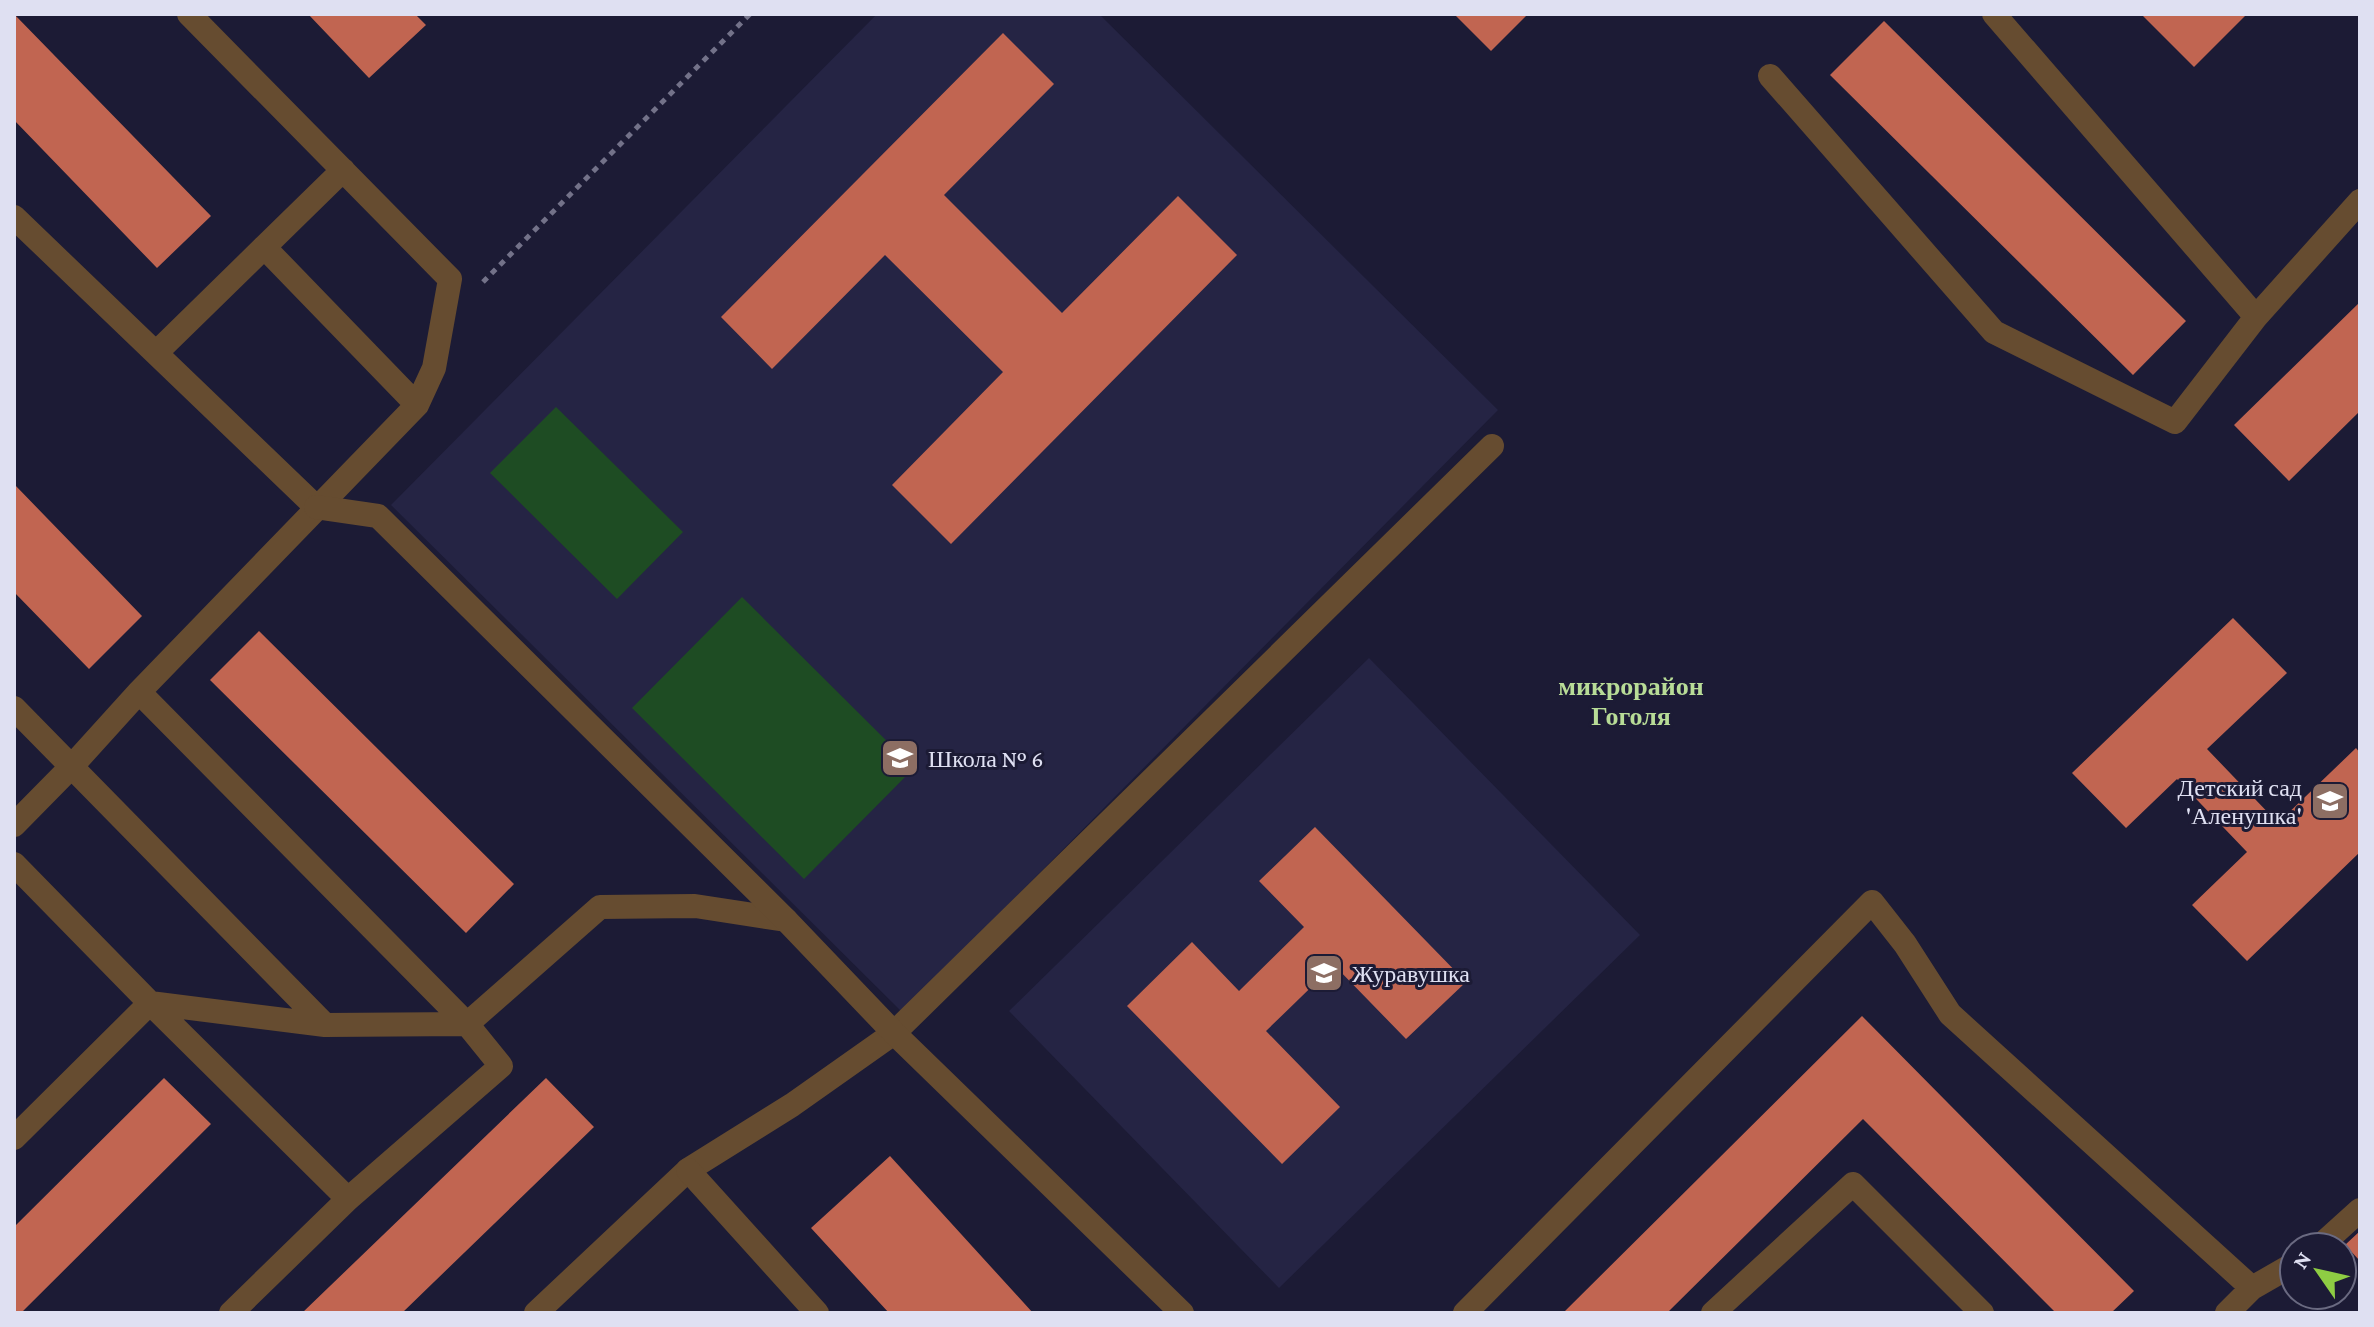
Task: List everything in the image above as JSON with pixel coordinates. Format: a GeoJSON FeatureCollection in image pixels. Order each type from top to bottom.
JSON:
{"type":"FeatureCollection","features":[{"type":"Feature","properties":{"kind":"street"},"geometry":{"type":"LineString","coordinates":[[14,825],[417,405],[434,368],[450,279],[189,14]]}},
{"type":"Feature","properties":{"kind":"street"},"geometry":{"type":"LineString","coordinates":[[1994,14],[2256,317]]}},
{"type":"Feature","properties":{"kind":"street"},"geometry":{"type":"LineString","coordinates":[[1770,76],[1994,332],[2175,422],[2256,317],[2360,201]]}},
{"type":"Feature","properties":{"kind":"street"},"geometry":{"type":"LineString","coordinates":[[156,353],[343,170]]}},
{"type":"Feature","properties":{"kind":"street"},"geometry":{"type":"LineString","coordinates":[[14,217],[316,507],[378,516],[786,920],[894,1033],[1182,1313]]}},
{"type":"Feature","properties":{"kind":"street"},"geometry":{"type":"LineString","coordinates":[[264,247],[417,405]]}},
{"type":"Feature","properties":{"kind":"street"},"geometry":{"type":"LineString","coordinates":[[536,1313],[688,1170],[792,1105],[894,1033],[1492,446]]}},
{"type":"Feature","properties":{"kind":"street"},"geometry":{"type":"LineString","coordinates":[[139,692],[467,1024],[501,1066],[348,1199],[231,1313]]}},
{"type":"Feature","properties":{"kind":"street"},"geometry":{"type":"LineString","coordinates":[[14,708],[325,1025]]}},
{"type":"Feature","properties":{"kind":"street"},"geometry":{"type":"LineString","coordinates":[[14,864],[348,1199]]}},
{"type":"Feature","properties":{"kind":"street"},"geometry":{"type":"LineString","coordinates":[[1465,1313],[1872,902],[1905,944],[1950,1014],[2252,1288]]}},
{"type":"Feature","properties":{"kind":"street"},"geometry":{"type":"LineString","coordinates":[[150,1003],[325,1025],[467,1024],[600,907],[695,906],[786,920]]}},
{"type":"Feature","properties":{"kind":"street"},"geometry":{"type":"LineString","coordinates":[[14,1138],[150,1003]]}},
{"type":"Feature","properties":{"kind":"street"},"geometry":{"type":"LineString","coordinates":[[688,1170],[817,1313]]}},
{"type":"Feature","properties":{"kind":"street"},"geometry":{"type":"LineString","coordinates":[[1713,1313],[1853,1184],[1982,1313]]}},
{"type":"Feature","properties":{"kind":"street"},"geometry":{"type":"LineString","coordinates":[[2337,1231],[2360,1210]]}},
{"type":"Feature","properties":{"kind":"street"},"geometry":{"type":"LineString","coordinates":[[2227,1313],[2252,1288],[2278,1273]]}},
{"type":"Feature","properties":{"kind":"path"},"geometry":{"type":"LineString","coordinates":[[442,323],[750,14]]}},
{"type":"Feature","properties":{"kind":"shaded area","name":"Школа № 6"},"geometry":{"type":"Polygon","coordinates":[[[877,14],[1099,14],[1498,410],[902,1012],[391,505],[877,14]]]}},
{"type":"Feature","properties":{"kind":"shaded area","name":"Журавушка"},"geometry":{"type":"Polygon","coordinates":[[[1369,658],[1640,935],[1279,1288],[1009,1011],[1369,658]]]}},
{"type":"Feature","properties":{"kind":"green space"},"geometry":{"type":"Polygon","coordinates":[[[556,407],[683,532],[617,599],[490,473],[556,407]]]}},
{"type":"Feature","properties":{"kind":"green space"},"geometry":{"type":"Polygon","coordinates":[[[742,597],[914,768],[804,879],[632,708],[742,597]]]}},
{"type":"Feature","properties":{"kind":"building"},"geometry":{"type":"Polygon","coordinates":[[[14,14],[211,216],[157,268],[14,120],[14,14]]]}},
{"type":"Feature","properties":{"kind":"building"},"geometry":{"type":"Polygon","coordinates":[[[308,14],[415,14],[426,25],[369,78],[308,14]]]}},
{"type":"Feature","properties":{"kind":"building"},"geometry":{"type":"Polygon","coordinates":[[[1454,14],[1528,14],[1491,51],[1454,14]]]}},
{"type":"Feature","properties":{"kind":"building"},"geometry":{"type":"Polygon","coordinates":[[[2141,14],[2247,14],[2194,67],[2141,14]]]}},
{"type":"Feature","properties":{"kind":"building"},"geometry":{"type":"Polygon","coordinates":[[[1884,21],[2186,321],[2133,375],[1830,75],[1884,21]]]}},
{"type":"Feature","properties":{"kind":"building"},"geometry":{"type":"Polygon","coordinates":[[[1003,33],[1054,84],[944,195],[1062,313],[1178,196],[1237,255],[951,544],[892,485],[1003,372],[885,255],[772,369],[721,317],[1003,33]]]}},
{"type":"Feature","properties":{"kind":"building"},"geometry":{"type":"Polygon","coordinates":[[[2360,302],[2360,411],[2289,481],[2234,425],[2360,302]]]}},
{"type":"Feature","properties":{"kind":"building"},"geometry":{"type":"Polygon","coordinates":[[[14,484],[142,616],[89,669],[14,592],[14,484]]]}},
{"type":"Feature","properties":{"kind":"building","name":"Детский сад 'Аленушка'"},"geometry":{"type":"Polygon","coordinates":[[[2233,618],[2287,673],[2207,749],[2278,823],[2356,748],[2360,753],[2360,852],[2247,961],[2192,905],[2247,852],[2177,779],[2126,828],[2072,773],[2233,618]]]}},
{"type":"Feature","properties":{"kind":"building"},"geometry":{"type":"Polygon","coordinates":[[[259,631],[514,884],[466,933],[210,680],[259,631]]]}},
{"type":"Feature","properties":{"kind":"building"},"geometry":{"type":"Polygon","coordinates":[[[1315,827],[1466,982],[1406,1039],[1334,965],[1266,1031],[1340,1107],[1282,1164],[1127,1006],[1192,942],[1239,991],[1304,927],[1259,881],[1315,827]]]}},
{"type":"Feature","properties":{"kind":"building"},"geometry":{"type":"Polygon","coordinates":[[[1862,1016],[2134,1291],[2111,1313],[2056,1313],[1863,1119],[1667,1313],[1563,1313],[1862,1016]]]}},
{"type":"Feature","properties":{"kind":"building"},"geometry":{"type":"Polygon","coordinates":[[[164,1078],[211,1124],[21,1313],[14,1313],[14,1227],[164,1078]]]}},
{"type":"Feature","properties":{"kind":"building"},"geometry":{"type":"Polygon","coordinates":[[[546,1078],[594,1127],[402,1313],[302,1313],[546,1078]]]}},
{"type":"Feature","properties":{"kind":"building"},"geometry":{"type":"Polygon","coordinates":[[[890,1156],[1033,1313],[889,1313],[811,1228],[890,1156]]]}},
{"type":"Feature","properties":{"kind":"building"},"geometry":{"type":"Polygon","coordinates":[[[2360,1231],[2360,1261],[2358,1259],[2360,1231]]]}},
{"type":"Feature","properties":{"kind":"place","name":"Школа № 6"},"geometry":{"type":"Point","coordinates":[900,758]}},
{"type":"Feature","properties":{"kind":"place","name":"Детский сад 'Аленушка'"},"geometry":{"type":"Point","coordinates":[2330,801]}},
{"type":"Feature","properties":{"kind":"place","name":"Журавушка"},"geometry":{"type":"Point","coordinates":[1324,973]}},
{"type":"Feature","properties":{"kind":"district","name":"микрорайон Гоголя"},"geometry":{"type":"Point","coordinates":[1631,701]}}]}
